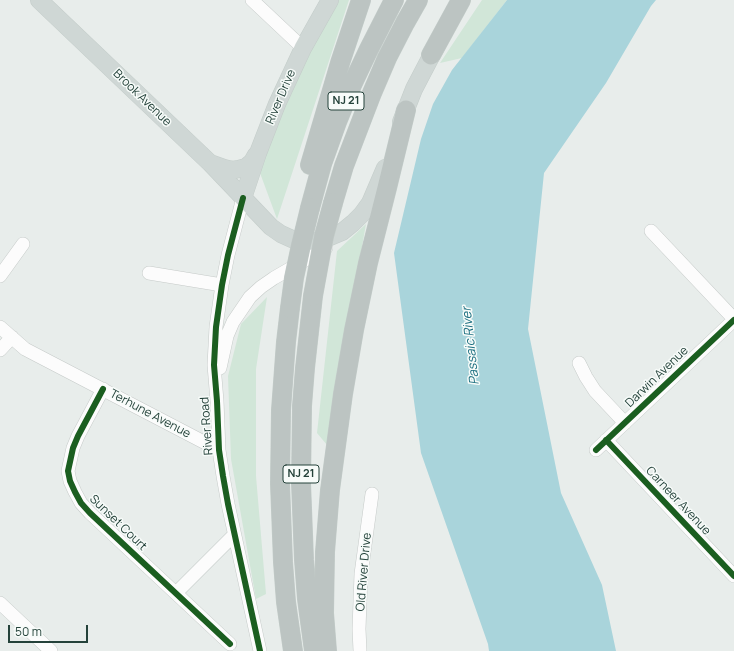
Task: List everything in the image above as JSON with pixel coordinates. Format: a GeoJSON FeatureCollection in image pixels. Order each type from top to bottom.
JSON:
{"type":"FeatureCollection","features":[{"type":"Feature","properties":{"kind":"highway"},"geometry":{"type":"LineString","coordinates":[[304,207],[304,184],[340,63],[361,0]]}},
{"type":"Feature","properties":{"kind":"highway","name":"NJ 21"},"geometry":{"type":"LineString","coordinates":[[293,651],[286,602],[280,484],[280,410],[290,308],[291,259],[304,207],[352,84],[394,0]]}},
{"type":"Feature","properties":{"kind":"highway","name":"NJ 21"},"geometry":{"type":"LineString","coordinates":[[314,651],[307,599],[301,484],[301,429],[313,296],[332,203],[347,158],[372,93],[391,51],[418,0]]}},
{"type":"Feature","properties":{"kind":"highway"},"geometry":{"type":"LineString","coordinates":[[431,55],[461,0]]}},
{"type":"Feature","properties":{"kind":"highway"},"geometry":{"type":"LineString","coordinates":[[327,651],[324,613],[325,552],[330,490],[343,394],[354,330],[367,270],[406,110]]}},
{"type":"Feature","properties":{"kind":"main road","name":"Brook Avenue"},"geometry":{"type":"LineString","coordinates":[[39,0],[210,163],[271,227]]}},
{"type":"Feature","properties":{"kind":"main road","name":"River Drive"},"geometry":{"type":"LineString","coordinates":[[243,198],[258,153],[277,104],[303,48],[330,0]]}},
{"type":"Feature","properties":{"kind":"main road"},"geometry":{"type":"LineString","coordinates":[[258,153],[255,166],[258,204],[263,216],[271,227],[292,239],[305,241],[317,241],[342,232],[362,214],[370,203],[382,177],[414,89],[443,34],[467,0]]}},
{"type":"Feature","properties":{"kind":"main road"},"geometry":{"type":"LineString","coordinates":[[210,163],[232,170],[239,169],[246,167],[252,162],[258,153]]}},
{"type":"Feature","properties":{"kind":"street"},"geometry":{"type":"LineString","coordinates":[[252,0],[303,48]]}},
{"type":"Feature","properties":{"kind":"street","name":"River Road"},"geometry":{"type":"LineString","coordinates":[[243,198],[228,255],[222,285],[214,347],[215,384],[219,450],[228,504],[260,651]]}},
{"type":"Feature","properties":{"kind":"street"},"geometry":{"type":"LineString","coordinates":[[217,401],[220,366],[228,336],[233,322],[250,297],[274,278],[344,236],[355,226],[370,203]]}},
{"type":"Feature","properties":{"kind":"street"},"geometry":{"type":"LineString","coordinates":[[651,231],[734,319]]}},
{"type":"Feature","properties":{"kind":"street"},"geometry":{"type":"LineString","coordinates":[[0,276],[24,244]]}},
{"type":"Feature","properties":{"kind":"street"},"geometry":{"type":"LineString","coordinates":[[149,273],[222,285]]}},
{"type":"Feature","properties":{"kind":"street","name":"Darwin Avenue"},"geometry":{"type":"LineString","coordinates":[[596,450],[734,319]]}},
{"type":"Feature","properties":{"kind":"street","name":"Terhune Avenue"},"geometry":{"type":"LineString","coordinates":[[0,327],[25,349],[219,450]]}},
{"type":"Feature","properties":{"kind":"street"},"geometry":{"type":"LineString","coordinates":[[0,350],[12,337]]}},
{"type":"Feature","properties":{"kind":"street"},"geometry":{"type":"LineString","coordinates":[[579,363],[595,391],[624,423]]}},
{"type":"Feature","properties":{"kind":"street","name":"Sunset Court"},"geometry":{"type":"LineString","coordinates":[[103,389],[73,448],[68,471],[74,492],[90,513],[230,644]]}},
{"type":"Feature","properties":{"kind":"street","name":"Carneer Avenue"},"geometry":{"type":"LineString","coordinates":[[606,440],[734,576]]}},
{"type":"Feature","properties":{"kind":"street","name":"Old River Drive"},"geometry":{"type":"LineString","coordinates":[[360,651],[359,622],[361,574],[372,494]]}},
{"type":"Feature","properties":{"kind":"street"},"geometry":{"type":"LineString","coordinates":[[176,593],[234,535]]}},
{"type":"Feature","properties":{"kind":"street"},"geometry":{"type":"LineString","coordinates":[[0,603],[51,651]]}},
{"type":"Feature","properties":{"kind":"green space"},"geometry":{"type":"Polygon","coordinates":[[[337,0],[349,0],[277,219],[260,173],[281,109],[337,0]]]}},
{"type":"Feature","properties":{"kind":"green space"},"geometry":{"type":"Polygon","coordinates":[[[482,0],[507,0],[462,58],[440,63],[482,0]]]}},
{"type":"Feature","properties":{"kind":"green space"},"geometry":{"type":"Polygon","coordinates":[[[366,224],[327,445],[317,433],[337,251],[366,224]]]}},
{"type":"Feature","properties":{"kind":"green space"},"geometry":{"type":"Polygon","coordinates":[[[267,297],[256,369],[256,476],[266,594],[256,599],[231,459],[228,376],[241,324],[267,297]]]}},
{"type":"Feature","properties":{"kind":"water","name":"Passaic River"},"geometry":{"type":"Polygon","coordinates":[[[507,0],[656,0],[606,83],[544,173],[528,329],[561,493],[602,585],[616,651],[489,651],[488,644],[421,453],[394,253],[421,139],[433,104],[452,70],[507,0]]]}},
{"type":"Feature","properties":{"kind":"cycle path"},"geometry":{"type":"LineString","coordinates":[[243,198],[228,255],[222,285],[216,327],[214,365],[219,450],[223,476],[260,651]]}},
{"type":"Feature","properties":{"kind":"cycle path"},"geometry":{"type":"LineString","coordinates":[[596,450],[734,320]]}},
{"type":"Feature","properties":{"kind":"cycle path"},"geometry":{"type":"LineString","coordinates":[[103,389],[73,448],[68,471],[70,481],[75,492],[81,503],[90,513],[230,644]]}},
{"type":"Feature","properties":{"kind":"cycle path"},"geometry":{"type":"LineString","coordinates":[[606,440],[734,576]]}}]}
